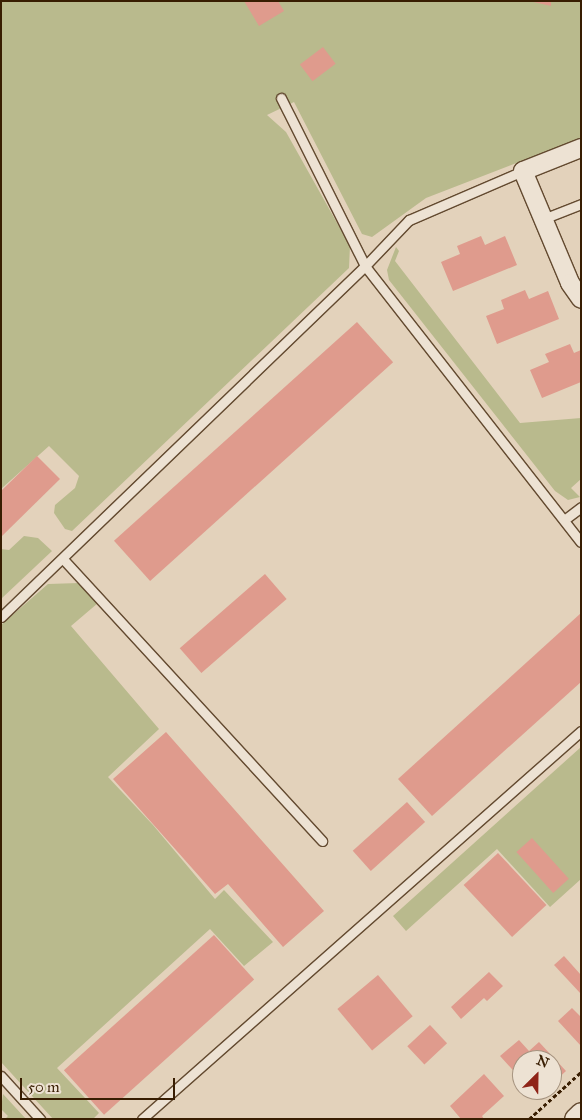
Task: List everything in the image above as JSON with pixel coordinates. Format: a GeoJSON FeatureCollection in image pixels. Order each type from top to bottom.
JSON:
{"type":"FeatureCollection","features":[{"type":"Feature","properties":{"kind":"street"},"geometry":{"type":"LineString","coordinates":[[581,148],[523,171],[570,283],[581,298]]}},
{"type":"Feature","properties":{"kind":"street"},"geometry":{"type":"LineString","coordinates":[[575,1119],[581,1113]]}},
{"type":"Feature","properties":{"kind":"lane"},"geometry":{"type":"LineString","coordinates":[[281,98],[365,266],[581,542]]}},
{"type":"Feature","properties":{"kind":"lane"},"geometry":{"type":"LineString","coordinates":[[1,617],[365,266],[409,220],[523,171]]}},
{"type":"Feature","properties":{"kind":"lane"},"geometry":{"type":"LineString","coordinates":[[543,219],[581,204]]}},
{"type":"Feature","properties":{"kind":"lane"},"geometry":{"type":"LineString","coordinates":[[564,520],[581,508]]}},
{"type":"Feature","properties":{"kind":"lane"},"geometry":{"type":"LineString","coordinates":[[63,559],[322,841]]}},
{"type":"Feature","properties":{"kind":"lane"},"geometry":{"type":"LineString","coordinates":[[142,1119],[581,731]]}},
{"type":"Feature","properties":{"kind":"lane"},"geometry":{"type":"LineString","coordinates":[[1,1076],[40,1119]]}},
{"type":"Feature","properties":{"kind":"path"},"geometry":{"type":"LineString","coordinates":[[529,1119],[581,1072]]}},
{"type":"Feature","properties":{"kind":"green space"},"geometry":{"type":"Polygon","coordinates":[[[1,1],[581,1],[581,138],[426,198],[372,237],[362,234],[294,102],[267,115],[286,132],[350,246],[349,268],[72,531],[65,529],[54,513],[55,505],[75,488],[79,476],[49,446],[1,489],[1,1]]]}},
{"type":"Feature","properties":{"kind":"green space"},"geometry":{"type":"Polygon","coordinates":[[[396,247],[399,251],[395,261],[520,423],[581,418],[581,479],[571,488],[580,497],[568,500],[555,491],[389,280],[387,270],[396,247]]]}},
{"type":"Feature","properties":{"kind":"green space"},"geometry":{"type":"Polygon","coordinates":[[[24,536],[38,538],[52,551],[1,599],[1,549],[9,550],[24,536]]]}},
{"type":"Feature","properties":{"kind":"green space"},"geometry":{"type":"Polygon","coordinates":[[[79,583],[98,603],[71,626],[159,729],[108,777],[153,825],[215,899],[224,890],[273,942],[244,966],[210,929],[57,1068],[99,1113],[93,1119],[53,1119],[1,1062],[1,625],[48,584],[79,583]]]}},
{"type":"Feature","properties":{"kind":"green space"},"geometry":{"type":"Polygon","coordinates":[[[581,747],[581,879],[550,907],[497,849],[406,931],[393,916],[581,747]]]}},
{"type":"Feature","properties":{"kind":"green space"},"geometry":{"type":"Polygon","coordinates":[[[3,1094],[26,1119],[5,1119],[8,1116],[1,1109],[3,1094]]]}},
{"type":"Feature","properties":{"kind":"building"},"geometry":{"type":"Polygon","coordinates":[[[244,1],[278,1],[284,11],[259,26],[244,1]]]}},
{"type":"Feature","properties":{"kind":"building"},"geometry":{"type":"Polygon","coordinates":[[[529,1],[551,1],[551,6],[529,1]]]}},
{"type":"Feature","properties":{"kind":"building"},"geometry":{"type":"Polygon","coordinates":[[[323,47],[336,64],[312,81],[300,64],[323,47]]]}},
{"type":"Feature","properties":{"kind":"building"},"geometry":{"type":"Polygon","coordinates":[[[481,236],[485,245],[505,236],[517,265],[453,291],[441,262],[460,254],[457,246],[481,236]]]}},
{"type":"Feature","properties":{"kind":"building"},"geometry":{"type":"Polygon","coordinates":[[[525,290],[529,299],[548,291],[559,319],[497,344],[486,316],[504,309],[501,300],[525,290]]]}},
{"type":"Feature","properties":{"kind":"building"},"geometry":{"type":"Polygon","coordinates":[[[357,322],[393,362],[150,581],[114,541],[357,322]]]}},
{"type":"Feature","properties":{"kind":"building"},"geometry":{"type":"Polygon","coordinates":[[[570,344],[574,353],[581,350],[581,382],[542,398],[530,370],[549,362],[545,354],[570,344]]]}},
{"type":"Feature","properties":{"kind":"building"},"geometry":{"type":"Polygon","coordinates":[[[37,456],[60,479],[1,537],[1,491],[37,456]]]}},
{"type":"Feature","properties":{"kind":"building"},"geometry":{"type":"Polygon","coordinates":[[[265,574],[287,599],[201,673],[180,648],[265,574]]]}},
{"type":"Feature","properties":{"kind":"building"},"geometry":{"type":"Polygon","coordinates":[[[581,613],[581,682],[432,816],[398,779],[581,613]]]}},
{"type":"Feature","properties":{"kind":"building"},"geometry":{"type":"Polygon","coordinates":[[[166,732],[324,911],[283,947],[228,884],[215,894],[113,779],[166,732]]]}},
{"type":"Feature","properties":{"kind":"building"},"geometry":{"type":"Polygon","coordinates":[[[407,802],[425,822],[371,871],[353,851],[407,802]]]}},
{"type":"Feature","properties":{"kind":"building"},"geometry":{"type":"Polygon","coordinates":[[[532,838],[569,879],[553,893],[516,852],[532,838]]]}},
{"type":"Feature","properties":{"kind":"building"},"geometry":{"type":"Polygon","coordinates":[[[498,853],[546,905],[512,937],[464,885],[498,853]]]}},
{"type":"Feature","properties":{"kind":"building"},"geometry":{"type":"Polygon","coordinates":[[[214,935],[254,980],[104,1115],[64,1070],[214,935]]]}},
{"type":"Feature","properties":{"kind":"building"},"geometry":{"type":"Polygon","coordinates":[[[564,956],[581,975],[581,994],[554,965],[564,956]]]}},
{"type":"Feature","properties":{"kind":"building"},"geometry":{"type":"Polygon","coordinates":[[[489,972],[503,986],[487,1001],[484,998],[461,1019],[451,1007],[489,972]]]}},
{"type":"Feature","properties":{"kind":"building"},"geometry":{"type":"Polygon","coordinates":[[[378,975],[413,1016],[372,1050],[337,1009],[378,975]]]}},
{"type":"Feature","properties":{"kind":"building"},"geometry":{"type":"Polygon","coordinates":[[[572,1008],[581,1017],[581,1046],[558,1021],[572,1008]]]}},
{"type":"Feature","properties":{"kind":"building"},"geometry":{"type":"Polygon","coordinates":[[[430,1025],[447,1043],[424,1064],[407,1046],[430,1025]]]}},
{"type":"Feature","properties":{"kind":"building"},"geometry":{"type":"Polygon","coordinates":[[[519,1040],[528,1050],[512,1050],[512,1069],[500,1056],[519,1040]]]}},
{"type":"Feature","properties":{"kind":"building"},"geometry":{"type":"Polygon","coordinates":[[[539,1042],[546,1050],[530,1050],[539,1042]]]}},
{"type":"Feature","properties":{"kind":"building"},"geometry":{"type":"Polygon","coordinates":[[[562,1067],[566,1071],[562,1075],[562,1067]]]}},
{"type":"Feature","properties":{"kind":"building"},"geometry":{"type":"Polygon","coordinates":[[[484,1074],[504,1096],[482,1116],[484,1119],[461,1119],[450,1106],[484,1074]]]}}]}
